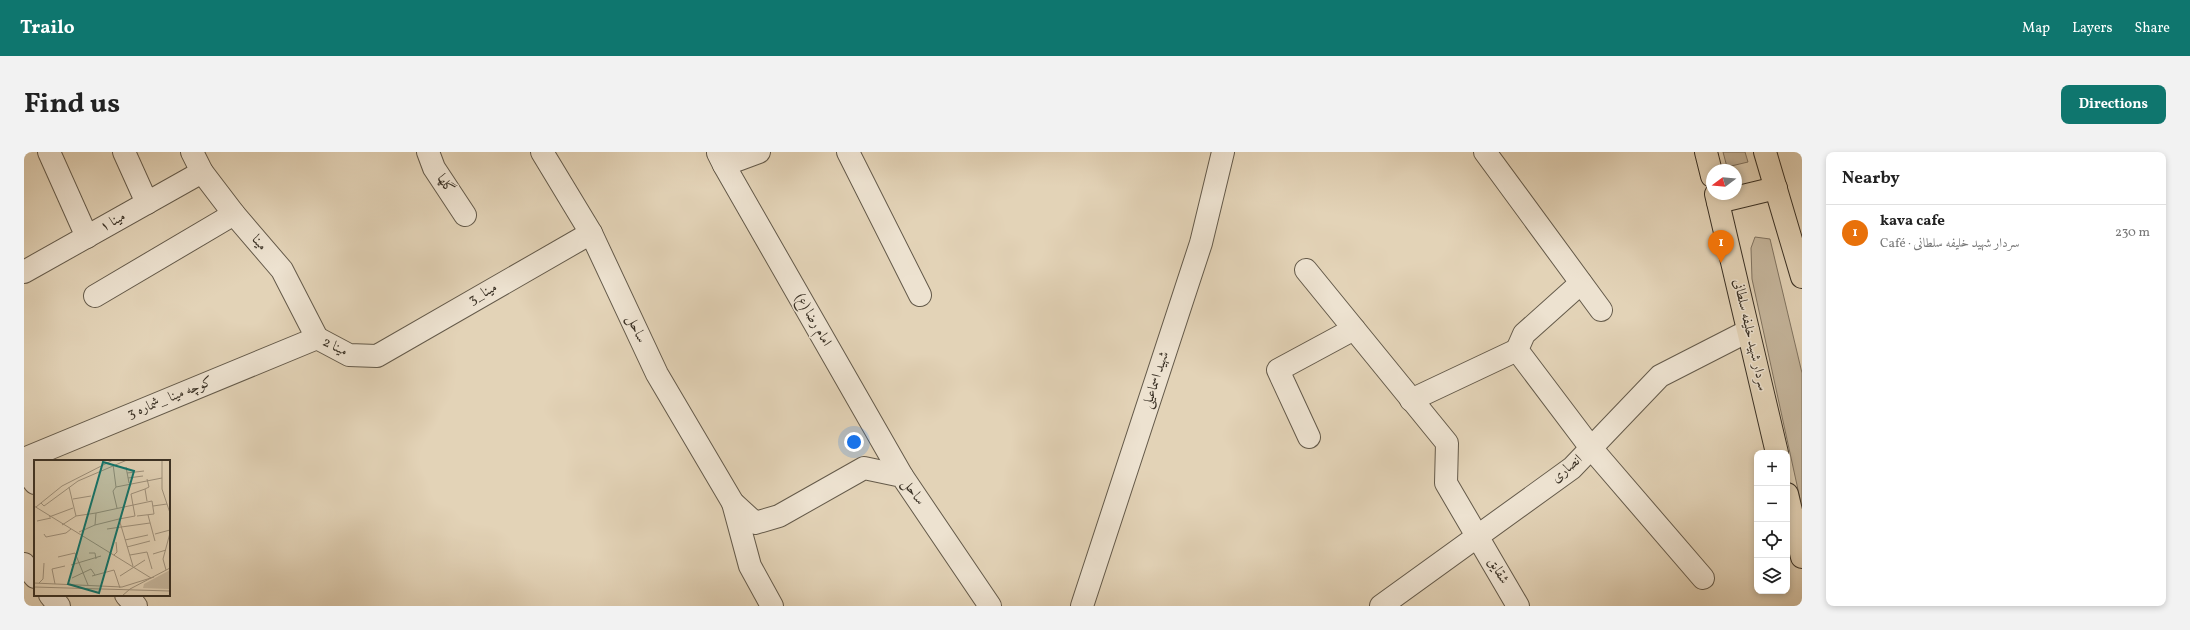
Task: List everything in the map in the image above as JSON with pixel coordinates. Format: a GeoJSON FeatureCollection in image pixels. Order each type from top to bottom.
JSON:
{"type":"FeatureCollection","features":[{"type":"Feature","properties":{"kind":"main road"},"geometry":{"type":"LineString","coordinates":[[1706,152],[1709,164]]}},
{"type":"Feature","properties":{"kind":"main road"},"geometry":{"type":"LineString","coordinates":[[1765,152],[1802,276]]}},
{"type":"Feature","properties":{"kind":"main road"},"geometry":{"type":"LineString","coordinates":[[1742,194],[1776,188]]}},
{"type":"Feature","properties":{"kind":"main road","name":"سردار شهید خلیفه سلطانی"},"geometry":{"type":"LineString","coordinates":[[1717,200],[1776,450]]}},
{"type":"Feature","properties":{"kind":"main road"},"geometry":{"type":"LineString","coordinates":[[1790,507],[1802,557]]}},
{"type":"Feature","properties":{"kind":"street"},"geometry":{"type":"LineString","coordinates":[[49,152],[87,237]]}},
{"type":"Feature","properties":{"kind":"street"},"geometry":{"type":"LineString","coordinates":[[124,152],[147,203]]}},
{"type":"Feature","properties":{"kind":"street","name":"مینا"},"geometry":{"type":"LineString","coordinates":[[192,152],[202,172],[234,214],[282,270],[317,338]]}},
{"type":"Feature","properties":{"kind":"street","name":"گلها"},"geometry":{"type":"LineString","coordinates":[[428,152],[434,168],[465,214]]}},
{"type":"Feature","properties":{"kind":"street","name":"ساحل"},"geometry":{"type":"LineString","coordinates":[[542,152],[591,233],[657,374],[734,503],[750,566],[772,606]]}},
{"type":"Feature","properties":{"kind":"street"},"geometry":{"type":"LineString","coordinates":[[721,159],[759,152]]}},
{"type":"Feature","properties":{"kind":"street"},"geometry":{"type":"LineString","coordinates":[[848,152],[920,295]]}},
{"type":"Feature","properties":{"kind":"street","name":"شهید اسماعیلی"},"geometry":{"type":"LineString","coordinates":[[1082,606],[1201,243],[1223,152]]}},
{"type":"Feature","properties":{"kind":"street"},"geometry":{"type":"LineString","coordinates":[[1485,152],[1601,310]]}},
{"type":"Feature","properties":{"kind":"street","name":"امام رضا (ع)"},"geometry":{"type":"LineString","coordinates":[[721,159],[902,476]]}},
{"type":"Feature","properties":{"kind":"street","name":"مینا ۱"},"geometry":{"type":"LineString","coordinates":[[24,272],[202,172]]}},
{"type":"Feature","properties":{"kind":"street"},"geometry":{"type":"LineString","coordinates":[[95,296],[234,214]]}},
{"type":"Feature","properties":{"kind":"street","name":"مینا_3"},"geometry":{"type":"LineString","coordinates":[[377,356],[591,233]]}},
{"type":"Feature","properties":{"kind":"street","name":"شقایق"},"geometry":{"type":"LineString","coordinates":[[1306,270],[1447,444],[1446,483],[1518,606]]}},
{"type":"Feature","properties":{"kind":"street"},"geometry":{"type":"LineString","coordinates":[[1411,400],[1517,350],[1524,334],[1581,283]]}},
{"type":"Feature","properties":{"kind":"street"},"geometry":{"type":"LineString","coordinates":[[1309,437],[1278,370],[1354,329]]}},
{"type":"Feature","properties":{"kind":"street","name":"انصاری"},"geometry":{"type":"LineString","coordinates":[[1381,606],[1572,468],[1660,376],[1748,331]]}},
{"type":"Feature","properties":{"kind":"street","name":"مینا 2"},"geometry":{"type":"LineString","coordinates":[[317,338],[349,355],[377,356]]}},
{"type":"Feature","properties":{"kind":"street","name":"کوچه مینا _شماره 3"},"geometry":{"type":"LineString","coordinates":[[24,459],[317,338]]}},
{"type":"Feature","properties":{"kind":"street"},"geometry":{"type":"LineString","coordinates":[[1517,350],[1591,448],[1703,578]]}},
{"type":"Feature","properties":{"kind":"street","name":"ساحل"},"geometry":{"type":"LineString","coordinates":[[734,503],[756,523],[779,516],[864,468],[902,476],[990,606]]}},
{"type":"Feature","properties":{"kind":"street"},"geometry":{"type":"LineString","coordinates":[[24,469],[34,482]]}},
{"type":"Feature","properties":{"kind":"street"},"geometry":{"type":"LineString","coordinates":[[24,564],[34,576]]}},
{"type":"Feature","properties":{"kind":"street"},"geometry":{"type":"LineString","coordinates":[[51,596],[59,606]]}},
{"type":"Feature","properties":{"kind":"street"},"geometry":{"type":"LineString","coordinates":[[127,596],[136,606]]}},
{"type":"Feature","properties":{"kind":"shaded area"},"geometry":{"type":"Polygon","coordinates":[[[1723,152],[1745,152],[1748,162],[1740,164],[1726,164],[1723,152]]]}},
{"type":"Feature","properties":{"kind":"shaded area"},"geometry":{"type":"Polygon","coordinates":[[[1755,237],[1770,239],[1802,373],[1802,508],[1752,279],[1751,248],[1755,237]]]}},
{"type":"Feature","properties":{"kind":"place","name":"kava cafe"},"geometry":{"type":"Point","coordinates":[1721,263]}}]}
